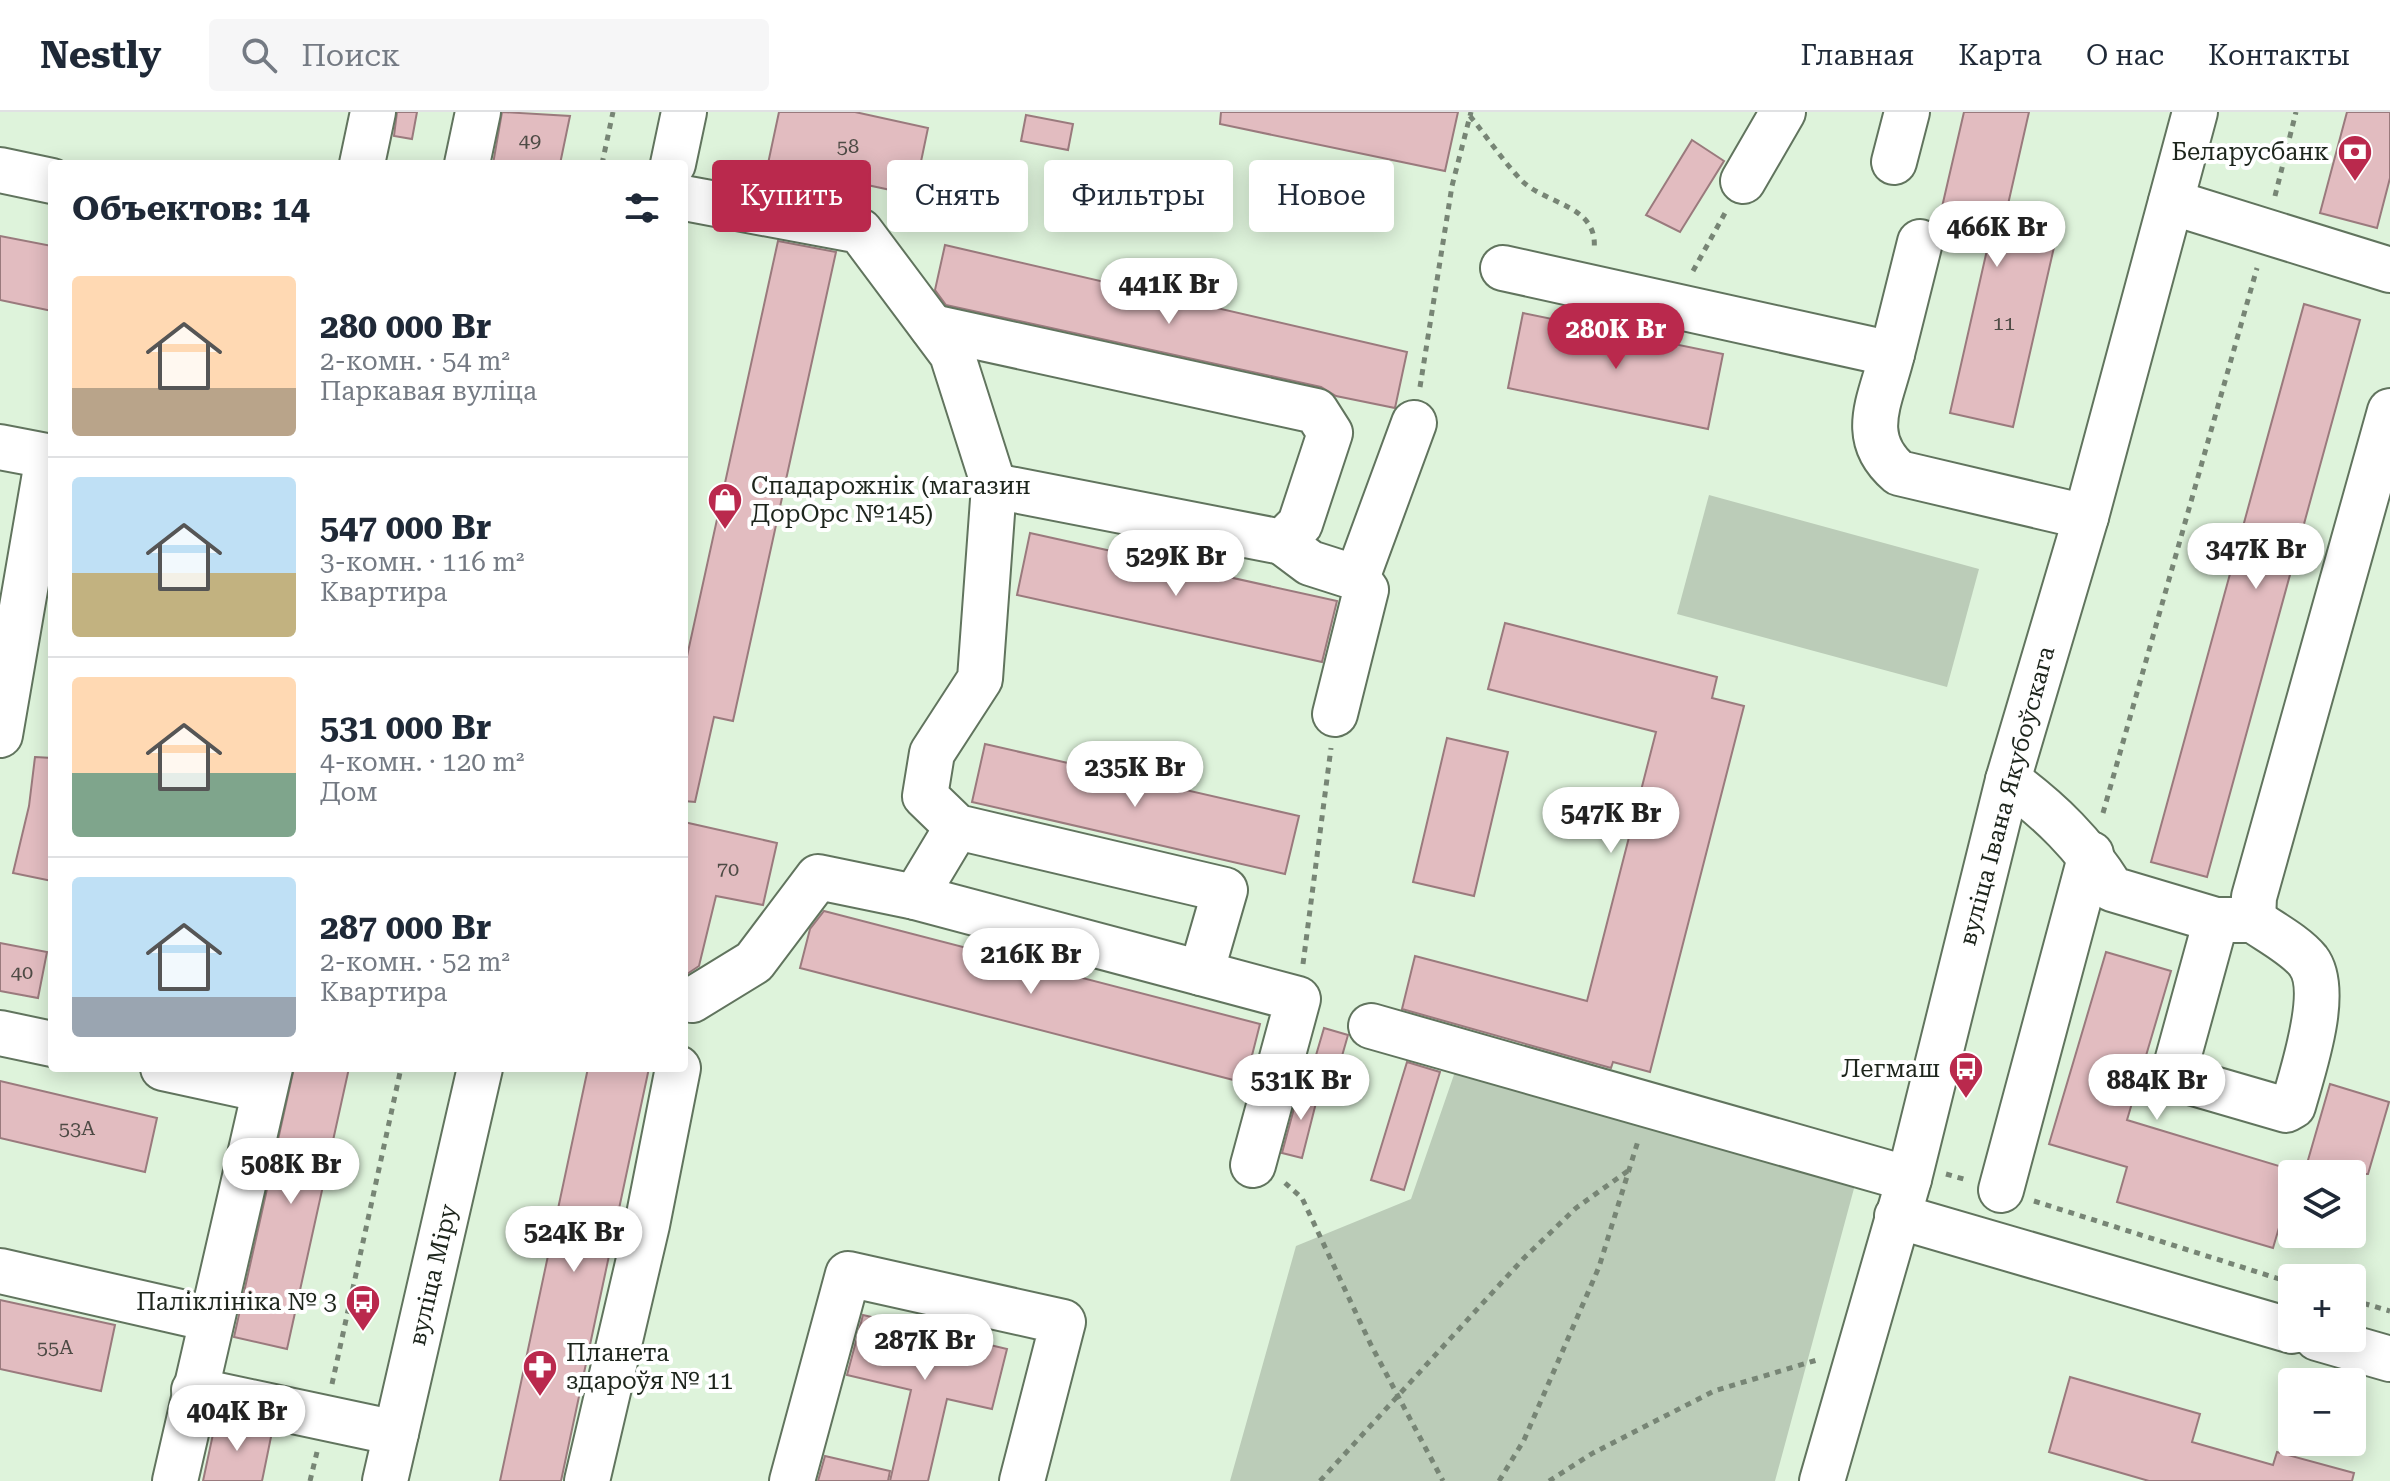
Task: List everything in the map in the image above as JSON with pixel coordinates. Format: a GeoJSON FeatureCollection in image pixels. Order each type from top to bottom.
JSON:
{"type":"FeatureCollection","features":[{"type":"Feature","properties":{"kind":"street"},"geometry":{"type":"LineString","coordinates":[[363,160],[373,112]]}},
{"type":"Feature","properties":{"kind":"street"},"geometry":{"type":"LineString","coordinates":[[468,160],[478,112]]}},
{"type":"Feature","properties":{"kind":"street"},"geometry":{"type":"LineString","coordinates":[[674,160],[684,112]]}},
{"type":"Feature","properties":{"kind":"street"},"geometry":{"type":"LineString","coordinates":[[1743,181],[1783,112]]}},
{"type":"Feature","properties":{"kind":"street"},"geometry":{"type":"LineString","coordinates":[[1894,162],[1907,112]]}},
{"type":"Feature","properties":{"kind":"street","name":"вуліца Івана Якубоўскага"},"geometry":{"type":"LineString","coordinates":[[1822,1481],[1913,1189],[2008,780],[2086,517],[2195,112]]}},
{"type":"Feature","properties":{"kind":"street"},"geometry":{"type":"LineString","coordinates":[[0,170],[48,180]]}},
{"type":"Feature","properties":{"kind":"street"},"geometry":{"type":"LineString","coordinates":[[688,199],[860,231],[952,354],[994,486],[980,679],[932,753],[925,796],[957,827],[1225,890],[1201,973]]}},
{"type":"Feature","properties":{"kind":"street"},"geometry":{"type":"LineString","coordinates":[[2171,202],[2390,270]]}},
{"type":"Feature","properties":{"kind":"street"},"geometry":{"type":"LineString","coordinates":[[1920,242],[1873,430],[1881,458],[1899,473],[2086,517]]}},
{"type":"Feature","properties":{"kind":"street"},"geometry":{"type":"LineString","coordinates":[[1503,268],[1892,354]]}},
{"type":"Feature","properties":{"kind":"street"},"geometry":{"type":"LineString","coordinates":[[932,327],[1316,411],[1330,433],[1300,524],[1282,542]]}},
{"type":"Feature","properties":{"kind":"street"},"geometry":{"type":"LineString","coordinates":[[2008,780],[2056,817],[2091,854],[2112,889],[2235,920],[2254,897],[2390,411]]}},
{"type":"Feature","properties":{"kind":"street"},"geometry":{"type":"LineString","coordinates":[[1357,578],[1414,423]]}},
{"type":"Feature","properties":{"kind":"street"},"geometry":{"type":"LineString","coordinates":[[0,447],[48,457]]}},
{"type":"Feature","properties":{"kind":"street"},"geometry":{"type":"LineString","coordinates":[[0,735],[48,468]]}},
{"type":"Feature","properties":{"kind":"street"},"geometry":{"type":"LineString","coordinates":[[994,486],[1282,542],[1310,563],[1357,578],[1366,590],[1335,714]]}},
{"type":"Feature","properties":{"kind":"street"},"geometry":{"type":"LineString","coordinates":[[915,897],[957,827]]}},
{"type":"Feature","properties":{"kind":"street"},"geometry":{"type":"LineString","coordinates":[[2001,1190],[2091,854]]}},
{"type":"Feature","properties":{"kind":"street"},"geometry":{"type":"LineString","coordinates":[[688,1012],[754,962],[818,877],[915,897],[1298,999],[1253,1165]]}},
{"type":"Feature","properties":{"kind":"street"},"geometry":{"type":"LineString","coordinates":[[1371,1026],[1650,1107],[1913,1189],[2278,1326]]}},
{"type":"Feature","properties":{"kind":"street"},"geometry":{"type":"LineString","coordinates":[[0,1033],[48,1043]]}},
{"type":"Feature","properties":{"kind":"street"},"geometry":{"type":"LineString","coordinates":[[175,1481],[267,1079],[201,1072]]}},
{"type":"Feature","properties":{"kind":"street","name":"вуліца Міру"},"geometry":{"type":"LineString","coordinates":[[385,1481],[479,1072]]}},
{"type":"Feature","properties":{"kind":"street"},"geometry":{"type":"LineString","coordinates":[[587,1481],[647,1225],[677,1072]]}},
{"type":"Feature","properties":{"kind":"street"},"geometry":{"type":"LineString","coordinates":[[0,1271],[211,1319]]}},
{"type":"Feature","properties":{"kind":"street"},"geometry":{"type":"LineString","coordinates":[[792,1481],[848,1274],[1063,1322],[1022,1481]]}},
{"type":"Feature","properties":{"kind":"street"},"geometry":{"type":"LineString","coordinates":[[2366,1352],[2390,1359]]}},
{"type":"Feature","properties":{"kind":"street"},"geometry":{"type":"LineString","coordinates":[[194,1390],[396,1433]]}},
{"type":"Feature","properties":{"kind":"path"},"geometry":{"type":"LineString","coordinates":[[603,160],[613,112]]}},
{"type":"Feature","properties":{"kind":"path"},"geometry":{"type":"LineString","coordinates":[[2091,854],[2267,231],[2296,112]]}},
{"type":"Feature","properties":{"kind":"path"},"geometry":{"type":"LineString","coordinates":[[1471,114],[1524,183],[1570,206],[1591,225],[1595,238],[1589,287]]}},
{"type":"Feature","properties":{"kind":"path"},"geometry":{"type":"LineString","coordinates":[[1414,423],[1452,186],[1471,114]]}},
{"type":"Feature","properties":{"kind":"path"},"geometry":{"type":"LineString","coordinates":[[1674,305],[1743,181]]}},
{"type":"Feature","properties":{"kind":"path"},"geometry":{"type":"LineString","coordinates":[[1298,999],[1335,714]]}},
{"type":"Feature","properties":{"kind":"path"},"geometry":{"type":"LineString","coordinates":[[310,1481],[400,1072]]}},
{"type":"Feature","properties":{"kind":"path"},"geometry":{"type":"LineString","coordinates":[[1499,1481],[1524,1440],[1599,1267],[1650,1107]]}},
{"type":"Feature","properties":{"kind":"path"},"geometry":{"type":"LineString","coordinates":[[1253,1165],[1290,1185],[1302,1198],[1397,1396],[1443,1481]]}},
{"type":"Feature","properties":{"kind":"path"},"geometry":{"type":"LineString","coordinates":[[1320,1481],[1524,1258],[1576,1208],[1629,1170]]}},
{"type":"Feature","properties":{"kind":"path"},"geometry":{"type":"LineString","coordinates":[[1913,1189],[2001,1190],[2278,1279]]}},
{"type":"Feature","properties":{"kind":"path"},"geometry":{"type":"LineString","coordinates":[[2366,1304],[2390,1311]]}},
{"type":"Feature","properties":{"kind":"path"},"geometry":{"type":"LineString","coordinates":[[1549,1481],[1593,1453],[1714,1391],[1820,1359]]}},
{"type":"Feature","properties":{"kind":"green space"},"geometry":{"type":"Polygon","coordinates":[[[1709,495],[1979,569],[1947,687],[1677,614],[1709,495]]]}},
{"type":"Feature","properties":{"kind":"green space"},"geometry":{"type":"Polygon","coordinates":[[[1457,1066],[1856,1181],[1775,1481],[1230,1481],[1296,1246],[1411,1199],[1457,1066]]]}},
{"type":"Feature","properties":{"kind":"building"},"geometry":{"type":"Polygon","coordinates":[[[397,112],[417,112],[412,139],[394,136],[397,112]]]}},
{"type":"Feature","properties":{"kind":"building"},"geometry":{"type":"Polygon","coordinates":[[[502,112],[570,116],[561,160],[494,160],[502,112]]]}},
{"type":"Feature","properties":{"kind":"building"},"geometry":{"type":"Polygon","coordinates":[[[779,112],[855,112],[928,128],[921,160],[887,160],[887,189],[871,186],[871,160],[769,160],[779,112]]]}},
{"type":"Feature","properties":{"kind":"building"},"geometry":{"type":"Polygon","coordinates":[[[1221,112],[1458,112],[1445,171],[1220,124],[1221,112]]]}},
{"type":"Feature","properties":{"kind":"building"},"geometry":{"type":"Polygon","coordinates":[[[1964,112],[2029,112],[2004,222],[2057,234],[2013,427],[1950,413],[1994,219],[1942,207],[1964,112]]]}},
{"type":"Feature","properties":{"kind":"building"},"geometry":{"type":"Polygon","coordinates":[[[2347,112],[2390,112],[2390,178],[2377,228],[2320,213],[2347,112]]]}},
{"type":"Feature","properties":{"kind":"building"},"geometry":{"type":"Polygon","coordinates":[[[1026,115],[1073,124],[1068,150],[1021,141],[1026,115]]]}},
{"type":"Feature","properties":{"kind":"building"},"geometry":{"type":"Polygon","coordinates":[[[1692,140],[1724,161],[1680,232],[1646,215],[1692,140]]]}},
{"type":"Feature","properties":{"kind":"building"},"geometry":{"type":"Polygon","coordinates":[[[0,236],[48,245],[48,310],[0,300],[0,236]]]}},
{"type":"Feature","properties":{"kind":"building"},"geometry":{"type":"Polygon","coordinates":[[[778,241],[836,252],[733,721],[714,717],[695,802],[688,801],[688,652],[778,241]]]}},
{"type":"Feature","properties":{"kind":"building"},"geometry":{"type":"Polygon","coordinates":[[[945,245],[1407,352],[1395,408],[1336,396],[1321,387],[946,305],[935,290],[945,245]]]}},
{"type":"Feature","properties":{"kind":"building"},"geometry":{"type":"Polygon","coordinates":[[[2304,304],[2360,320],[2207,877],[2151,862],[2304,304]]]}},
{"type":"Feature","properties":{"kind":"building"},"geometry":{"type":"Polygon","coordinates":[[[1523,313],[1723,354],[1708,429],[1508,388],[1523,313]]]}},
{"type":"Feature","properties":{"kind":"building"},"geometry":{"type":"Polygon","coordinates":[[[1030,533],[1337,601],[1322,662],[1017,595],[1030,533]]]}},
{"type":"Feature","properties":{"kind":"building"},"geometry":{"type":"Polygon","coordinates":[[[1505,623],[1717,677],[1712,698],[1744,706],[1650,1072],[1613,1062],[1611,1068],[1402,1009],[1415,956],[1587,1001],[1656,732],[1488,689],[1505,623]]]}},
{"type":"Feature","properties":{"kind":"building"},"geometry":{"type":"Polygon","coordinates":[[[1447,738],[1508,752],[1474,896],[1413,882],[1447,738]]]}},
{"type":"Feature","properties":{"kind":"building"},"geometry":{"type":"Polygon","coordinates":[[[985,744],[1299,816],[1285,874],[972,802],[985,744]]]}},
{"type":"Feature","properties":{"kind":"building"},"geometry":{"type":"Polygon","coordinates":[[[35,757],[48,758],[48,880],[13,873],[29,806],[35,757]]]}},
{"type":"Feature","properties":{"kind":"building"},"geometry":{"type":"Polygon","coordinates":[[[688,823],[777,843],[763,905],[716,896],[699,966],[688,973],[688,823]]]}},
{"type":"Feature","properties":{"kind":"building"},"geometry":{"type":"Polygon","coordinates":[[[824,911],[1260,1024],[1245,1083],[800,968],[810,929],[824,911]]]}},
{"type":"Feature","properties":{"kind":"building"},"geometry":{"type":"Polygon","coordinates":[[[0,943],[47,952],[38,998],[0,991],[0,943]]]}},
{"type":"Feature","properties":{"kind":"building"},"geometry":{"type":"Polygon","coordinates":[[[2106,952],[2171,971],[2127,1120],[2278,1166],[2278,1231],[2273,1248],[2117,1202],[2127,1167],[2049,1144],[2106,952]]]}},
{"type":"Feature","properties":{"kind":"building"},"geometry":{"type":"Polygon","coordinates":[[[1324,1028],[1348,1035],[1338,1070],[1314,1062],[1324,1028]]]}},
{"type":"Feature","properties":{"kind":"building"},"geometry":{"type":"Polygon","coordinates":[[[1407,1062],[1440,1072],[1404,1190],[1371,1180],[1407,1062]]]}},
{"type":"Feature","properties":{"kind":"building"},"geometry":{"type":"Polygon","coordinates":[[[293,1072],[348,1072],[287,1349],[234,1337],[293,1072]]]}},
{"type":"Feature","properties":{"kind":"building"},"geometry":{"type":"Polygon","coordinates":[[[587,1072],[648,1072],[561,1481],[500,1481],[587,1072]]]}},
{"type":"Feature","properties":{"kind":"building"},"geometry":{"type":"Polygon","coordinates":[[[0,1081],[157,1118],[145,1172],[0,1138],[0,1081]]]}},
{"type":"Feature","properties":{"kind":"building"},"geometry":{"type":"Polygon","coordinates":[[[2330,1084],[2389,1102],[2368,1174],[2366,1160],[2308,1160],[2330,1084]]]}},
{"type":"Feature","properties":{"kind":"building"},"geometry":{"type":"Polygon","coordinates":[[[1300,1086],[1319,1091],[1302,1158],[1282,1153],[1300,1086]]]}},
{"type":"Feature","properties":{"kind":"building"},"geometry":{"type":"Polygon","coordinates":[[[0,1300],[115,1325],[101,1391],[0,1369],[0,1300]]]}},
{"type":"Feature","properties":{"kind":"building"},"geometry":{"type":"Polygon","coordinates":[[[863,1315],[1007,1349],[992,1409],[947,1399],[928,1481],[890,1481],[911,1390],[847,1375],[863,1315]]]}},
{"type":"Feature","properties":{"kind":"building"},"geometry":{"type":"Polygon","coordinates":[[[2070,1377],[2200,1414],[2192,1442],[2273,1465],[2277,1452],[2278,1456],[2292,1456],[2354,1473],[2352,1481],[2149,1481],[2049,1452],[2070,1377]]]}},
{"type":"Feature","properties":{"kind":"building"},"geometry":{"type":"Polygon","coordinates":[[[216,1420],[272,1432],[262,1481],[203,1481],[216,1420]]]}},
{"type":"Feature","properties":{"kind":"building"},"geometry":{"type":"Polygon","coordinates":[[[825,1456],[890,1471],[888,1481],[818,1481],[825,1456]]]}},
{"type":"Feature","properties":{"kind":"place","name":"Беларусбанк"},"geometry":{"type":"Point","coordinates":[2355,183]}},
{"type":"Feature","properties":{"kind":"place","name":"Спадарожнік (магазин ДорОрс №145)"},"geometry":{"type":"Point","coordinates":[725,531]}},
{"type":"Feature","properties":{"kind":"place","name":"Легмаш"},"geometry":{"type":"Point","coordinates":[1966,1100]}},
{"type":"Feature","properties":{"kind":"place","name":"Паліклініка № 3"},"geometry":{"type":"Point","coordinates":[363,1333]}},
{"type":"Feature","properties":{"kind":"place","name":"Планета здароўя № 11"},"geometry":{"type":"Point","coordinates":[540,1398]}}]}
